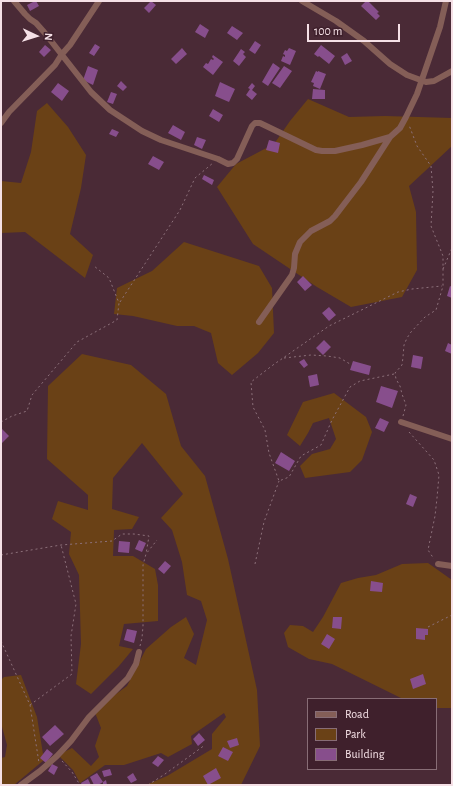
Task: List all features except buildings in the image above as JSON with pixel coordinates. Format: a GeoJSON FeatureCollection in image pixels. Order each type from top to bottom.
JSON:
{"type":"FeatureCollection","features":[{"type":"Feature","properties":{"kind":"street"},"geometry":{"type":"LineString","coordinates":[[14,1],[44,32],[91,92],[110,110],[142,131],[161,140],[218,159],[228,164],[233,163],[237,158],[252,126],[255,123],[260,123],[316,150],[322,151],[335,151],[390,137]]}},
{"type":"Feature","properties":{"kind":"street"},"geometry":{"type":"LineString","coordinates":[[1,122],[55,65],[99,1]]}},
{"type":"Feature","properties":{"kind":"street"},"geometry":{"type":"LineString","coordinates":[[302,1],[364,41],[390,64],[408,75],[426,82],[434,81],[452,71]]}},
{"type":"Feature","properties":{"kind":"street"},"geometry":{"type":"LineString","coordinates":[[259,322],[292,275],[294,268],[294,254],[300,242],[311,231],[330,221],[335,216],[361,182],[390,137],[400,128],[417,94],[440,27],[446,1]]}},
{"type":"Feature","properties":{"kind":"street"},"geometry":{"type":"LineString","coordinates":[[400,422],[452,438]]}},
{"type":"Feature","properties":{"kind":"street"},"geometry":{"type":"LineString","coordinates":[[438,564],[452,566]]}},
{"type":"Feature","properties":{"kind":"street"},"geometry":{"type":"LineString","coordinates":[[21,785],[57,756],[71,741],[89,717],[128,678],[136,664],[139,652]]}},
{"type":"Feature","properties":{"kind":"path"},"geometry":{"type":"LineString","coordinates":[[279,481],[289,477],[301,456],[321,445],[332,420],[350,387],[360,380],[395,373],[402,364],[406,338],[425,317],[436,310],[443,286],[443,256],[431,226],[433,191],[431,166],[417,146],[406,117]]}},
{"type":"Feature","properties":{"kind":"path"},"geometry":{"type":"LineString","coordinates":[[1,422],[12,416],[27,411],[32,395],[76,342],[117,320],[119,303],[180,210],[195,178],[218,159]]}},
{"type":"Feature","properties":{"kind":"path"},"geometry":{"type":"LineString","coordinates":[[443,269],[452,248]]}},
{"type":"Feature","properties":{"kind":"path"},"geometry":{"type":"LineString","coordinates":[[94,266],[109,278],[119,303]]}},
{"type":"Feature","properties":{"kind":"path"},"geometry":{"type":"LineString","coordinates":[[255,564],[264,522],[279,481],[269,453],[265,430],[253,407],[251,382],[329,326],[398,292],[443,286]]}},
{"type":"Feature","properties":{"kind":"path"},"geometry":{"type":"LineString","coordinates":[[283,358],[311,355],[327,356],[340,358],[350,364]]}},
{"type":"Feature","properties":{"kind":"path"},"geometry":{"type":"LineString","coordinates":[[395,373],[406,405],[400,422]]}},
{"type":"Feature","properties":{"kind":"path"},"geometry":{"type":"LineString","coordinates":[[410,432],[434,460],[439,475],[437,498],[428,550],[438,564]]}},
{"type":"Feature","properties":{"kind":"path"},"geometry":{"type":"LineString","coordinates":[[1,554],[61,545],[112,541],[122,534],[149,536],[143,565],[142,638],[139,652]]}},
{"type":"Feature","properties":{"kind":"path"},"geometry":{"type":"LineString","coordinates":[[146,554],[157,540]]}},
{"type":"Feature","properties":{"kind":"path"},"geometry":{"type":"LineString","coordinates":[[30,704],[72,674],[71,636],[76,604],[61,545]]}},
{"type":"Feature","properties":{"kind":"path"},"geometry":{"type":"LineString","coordinates":[[428,628],[452,615]]}},
{"type":"Feature","properties":{"kind":"path"},"geometry":{"type":"LineString","coordinates":[[1,641],[30,704],[40,771]]}},
{"type":"Feature","properties":{"kind":"path"},"geometry":{"type":"LineString","coordinates":[[148,785],[205,745]]}},
{"type":"Feature","properties":{"kind":"path"},"geometry":{"type":"LineString","coordinates":[[57,756],[72,772],[80,785]]}},
{"type":"Feature","properties":{"kind":"green space"},"geometry":{"type":"Polygon","coordinates":[[[308,99],[349,117],[385,116],[452,118],[452,146],[409,186],[416,212],[417,270],[402,297],[351,307],[317,287],[253,244],[217,187],[236,164],[274,144],[308,99]]]}},
{"type":"Feature","properties":{"kind":"green space"},"geometry":{"type":"Polygon","coordinates":[[[47,103],[68,127],[86,155],[81,188],[70,234],[93,255],[85,278],[25,232],[1,233],[1,181],[21,183],[31,152],[37,111],[47,103]]]}},
{"type":"Feature","properties":{"kind":"green space"},"geometry":{"type":"Polygon","coordinates":[[[184,242],[259,266],[272,288],[274,333],[258,353],[232,375],[218,363],[211,333],[194,326],[177,326],[133,316],[114,314],[117,288],[152,271],[184,242]]]}},
{"type":"Feature","properties":{"kind":"green space"},"geometry":{"type":"Polygon","coordinates":[[[82,354],[131,365],[166,394],[181,446],[205,476],[228,559],[257,690],[260,746],[241,785],[146,785],[167,776],[212,749],[212,734],[226,717],[224,713],[191,736],[192,744],[168,757],[161,753],[124,765],[105,765],[80,783],[73,770],[58,755],[72,748],[91,766],[99,757],[95,746],[101,728],[94,710],[127,686],[146,649],[171,627],[186,617],[194,634],[184,658],[196,665],[207,620],[201,601],[187,595],[182,562],[172,530],[161,518],[183,494],[142,443],[113,478],[112,509],[139,517],[132,529],[114,530],[113,556],[133,556],[155,569],[158,585],[158,621],[124,624],[119,646],[133,649],[119,666],[91,694],[76,684],[81,644],[79,575],[69,554],[71,532],[52,519],[58,501],[88,510],[88,495],[47,459],[48,386],[82,354]]]}},
{"type":"Feature","properties":{"kind":"green space"},"geometry":{"type":"Polygon","coordinates":[[[334,393],[366,417],[372,432],[362,460],[350,472],[305,478],[300,466],[312,454],[330,449],[336,439],[329,418],[313,423],[300,446],[287,435],[303,402],[334,393]]]}},
{"type":"Feature","properties":{"kind":"green space"},"geometry":{"type":"Polygon","coordinates":[[[428,563],[452,580],[452,708],[437,708],[437,698],[401,698],[332,664],[309,659],[288,647],[284,633],[290,625],[303,626],[313,632],[323,617],[341,583],[376,575],[402,564],[428,563]]]}},
{"type":"Feature","properties":{"kind":"green space"},"geometry":{"type":"Polygon","coordinates":[[[21,675],[37,717],[44,760],[14,785],[1,785],[1,758],[5,757],[7,745],[1,723],[1,680],[4,677],[21,675]]]}}]}
